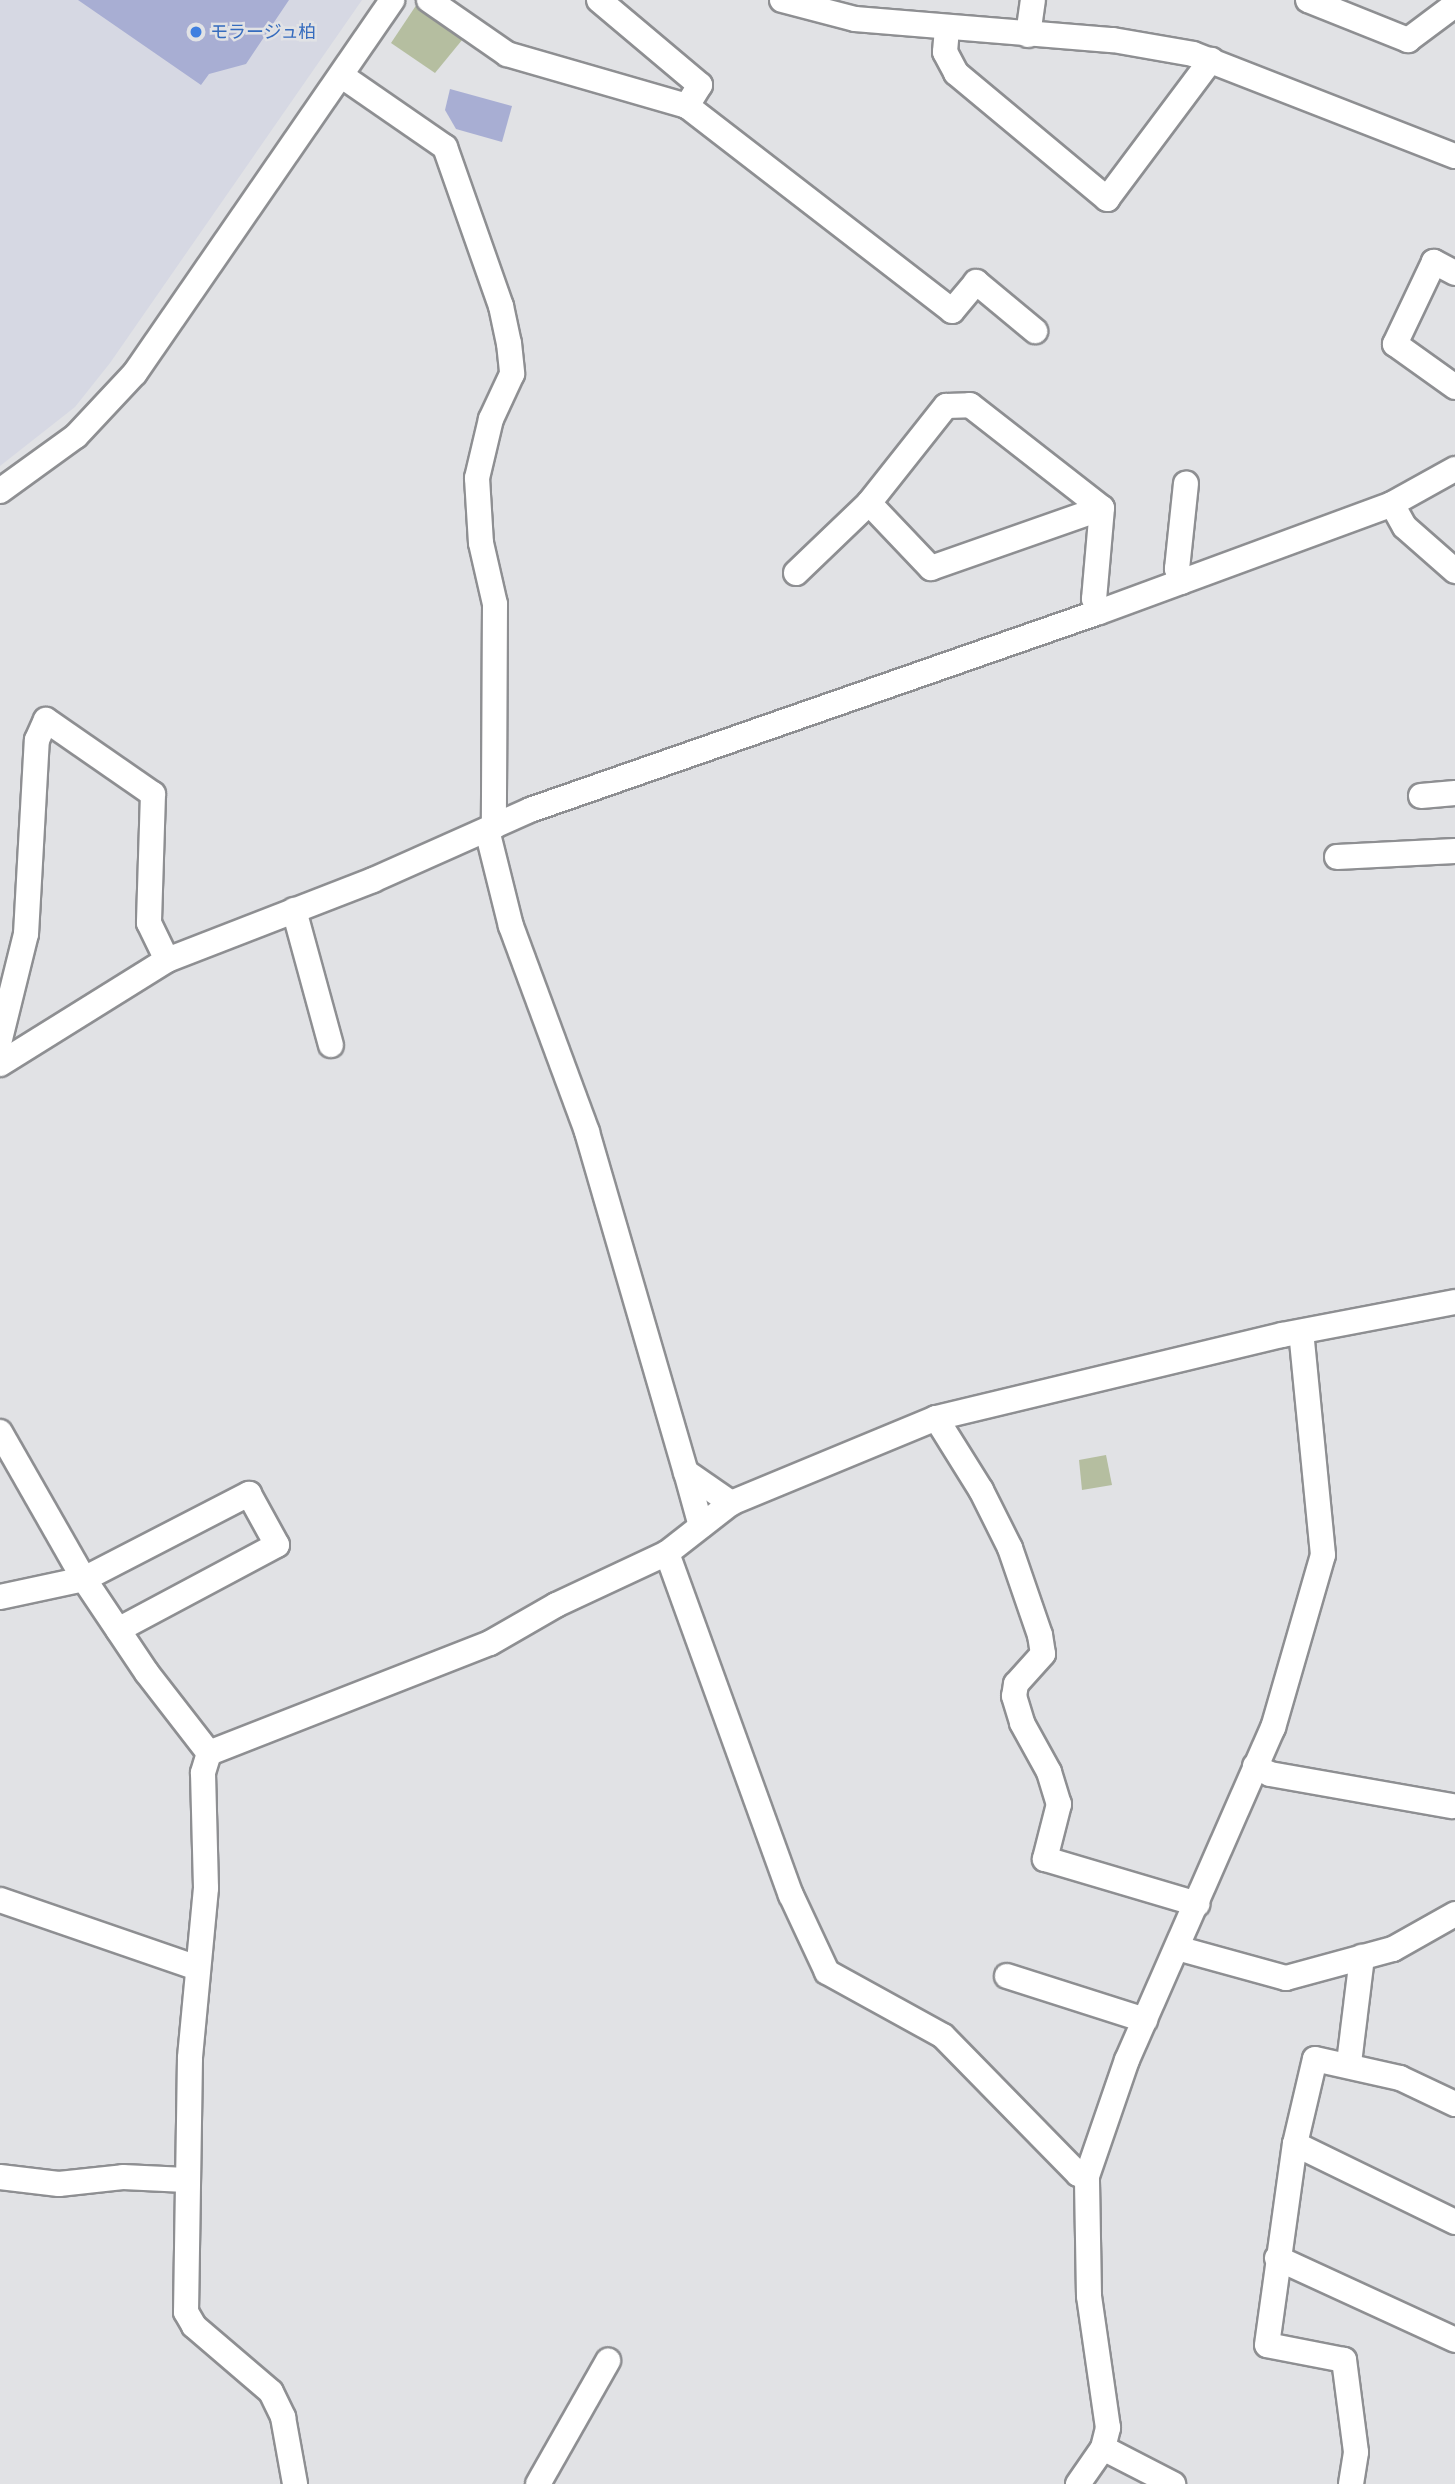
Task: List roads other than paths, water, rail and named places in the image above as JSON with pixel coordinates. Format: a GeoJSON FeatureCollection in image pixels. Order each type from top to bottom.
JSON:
{"type":"FeatureCollection","features":[{"type":"Feature","properties":{"kind":"street"},"geometry":{"type":"LineString","coordinates":[[0,491],[76,436],[135,373],[392,0]]}},
{"type":"Feature","properties":{"kind":"street"},"geometry":{"type":"LineString","coordinates":[[429,0],[462,9],[507,54],[687,106],[952,311],[976,282],[1035,331]]}},
{"type":"Feature","properties":{"kind":"street"},"geometry":{"type":"LineString","coordinates":[[599,0],[700,85],[687,106]]}},
{"type":"Feature","properties":{"kind":"street"},"geometry":{"type":"LineString","coordinates":[[782,0],[855,19],[947,29],[1113,40],[1211,60],[1455,156]]}},
{"type":"Feature","properties":{"kind":"street"},"geometry":{"type":"LineString","coordinates":[[1028,35],[1033,0]]}},
{"type":"Feature","properties":{"kind":"street"},"geometry":{"type":"LineString","coordinates":[[1308,0],[1408,40],[1455,5]]}},
{"type":"Feature","properties":{"kind":"street"},"geometry":{"type":"LineString","coordinates":[[947,29],[946,52],[956,73],[1107,199],[1211,60]]}},
{"type":"Feature","properties":{"kind":"street"},"geometry":{"type":"LineString","coordinates":[[342,76],[445,147],[501,306],[512,374],[491,419],[477,478],[481,543],[495,604],[491,828],[511,926],[591,1145],[701,1525]]}},
{"type":"Feature","properties":{"kind":"street"},"geometry":{"type":"LineString","coordinates":[[1455,273],[1434,262],[1395,344],[1455,387]]}},
{"type":"Feature","properties":{"kind":"street"},"geometry":{"type":"LineString","coordinates":[[796,573],[869,503],[946,406],[970,405],[1102,508]]}},
{"type":"Feature","properties":{"kind":"street"},"geometry":{"type":"LineString","coordinates":[[0,1057],[167,960],[555,801],[1181,582],[1392,504],[1455,469]]}},
{"type":"Feature","properties":{"kind":"street"},"geometry":{"type":"LineString","coordinates":[[1181,582],[1177,569],[1185,483]]}},
{"type":"Feature","properties":{"kind":"street"},"geometry":{"type":"LineString","coordinates":[[869,503],[931,568],[1102,508]]}},
{"type":"Feature","properties":{"kind":"street"},"geometry":{"type":"LineString","coordinates":[[1392,504],[1405,527],[1455,571]]}},
{"type":"Feature","properties":{"kind":"street"},"geometry":{"type":"LineString","coordinates":[[1099,612],[1094,599],[1102,508]]}},
{"type":"Feature","properties":{"kind":"street"},"geometry":{"type":"LineString","coordinates":[[0,1057],[26,934],[37,740],[46,720],[153,794],[149,923],[167,960]]}},
{"type":"Feature","properties":{"kind":"street"},"geometry":{"type":"LineString","coordinates":[[1420,796],[1455,793]]}},
{"type":"Feature","properties":{"kind":"street"},"geometry":{"type":"LineString","coordinates":[[1337,857],[1455,851]]}},
{"type":"Feature","properties":{"kind":"street"},"geometry":{"type":"LineString","coordinates":[[294,910],[331,1045]]}},
{"type":"Feature","properties":{"kind":"street"},"geometry":{"type":"LineString","coordinates":[[209,1753],[490,1643],[556,1605],[667,1553],[731,1503],[936,1418],[1100,1376],[1301,1332],[1455,1303]]}},
{"type":"Feature","properties":{"kind":"street"},"geometry":{"type":"LineString","coordinates":[[1078,2484],[1103,2448],[1108,2428],[1089,2296],[1087,2176],[1145,2020],[1273,1728],[1323,1555],[1301,1332]]}},
{"type":"Feature","properties":{"kind":"street"},"geometry":{"type":"LineString","coordinates":[[936,1418],[981,1490],[1010,1548],[1040,1635],[1043,1654],[1016,1684],[1014,1696],[1022,1723],[1049,1772],[1059,1804],[1045,1859],[1197,1904]]}},
{"type":"Feature","properties":{"kind":"street"},"geometry":{"type":"LineString","coordinates":[[0,1432],[8,1464],[118,1630],[209,1753]]}},
{"type":"Feature","properties":{"kind":"street"},"geometry":{"type":"LineString","coordinates":[[686,1472],[731,1503]]}},
{"type":"Feature","properties":{"kind":"street"},"geometry":{"type":"LineString","coordinates":[[0,1597],[84,1579],[249,1494],[277,1545],[118,1630]]}},
{"type":"Feature","properties":{"kind":"street"},"geometry":{"type":"LineString","coordinates":[[667,1553],[791,1895],[827,1972],[943,2036],[1078,2174],[1087,2176]]}},
{"type":"Feature","properties":{"kind":"street"},"geometry":{"type":"LineString","coordinates":[[209,1753],[203,1773],[206,1888],[197,1968],[186,2180],[186,2312],[194,2326],[271,2392],[283,2417],[295,2484]]}},
{"type":"Feature","properties":{"kind":"street"},"geometry":{"type":"LineString","coordinates":[[1255,1766],[1270,1774],[1452,1806]]}},
{"type":"Feature","properties":{"kind":"street"},"geometry":{"type":"LineString","coordinates":[[0,1899],[197,1968]]}},
{"type":"Feature","properties":{"kind":"street"},"geometry":{"type":"LineString","coordinates":[[1177,1948],[1286,1978],[1393,1949],[1455,1914]]}},
{"type":"Feature","properties":{"kind":"street"},"geometry":{"type":"LineString","coordinates":[[1349,2063],[1362,1957]]}},
{"type":"Feature","properties":{"kind":"street"},"geometry":{"type":"LineString","coordinates":[[1007,1976],[1145,2020]]}},
{"type":"Feature","properties":{"kind":"street"},"geometry":{"type":"LineString","coordinates":[[1351,2484],[1356,2452],[1345,2360],[1267,2345],[1295,2144],[1315,2059],[1349,2063],[1400,2078],[1455,2104]]}},
{"type":"Feature","properties":{"kind":"street"},"geometry":{"type":"LineString","coordinates":[[1295,2144],[1455,2222]]}},
{"type":"Feature","properties":{"kind":"street"},"geometry":{"type":"LineString","coordinates":[[0,2177],[59,2184],[123,2176],[186,2180]]}},
{"type":"Feature","properties":{"kind":"street"},"geometry":{"type":"LineString","coordinates":[[1278,2258],[1455,2340]]}},
{"type":"Feature","properties":{"kind":"street"},"geometry":{"type":"LineString","coordinates":[[538,2484],[608,2361]]}},
{"type":"Feature","properties":{"kind":"street"},"geometry":{"type":"LineString","coordinates":[[1103,2448],[1174,2484]]}},
{"type":"Feature","properties":{"kind":"place","name":"モラージュ柏"},"geometry":{"type":"Point","coordinates":[196,32]}}]}
